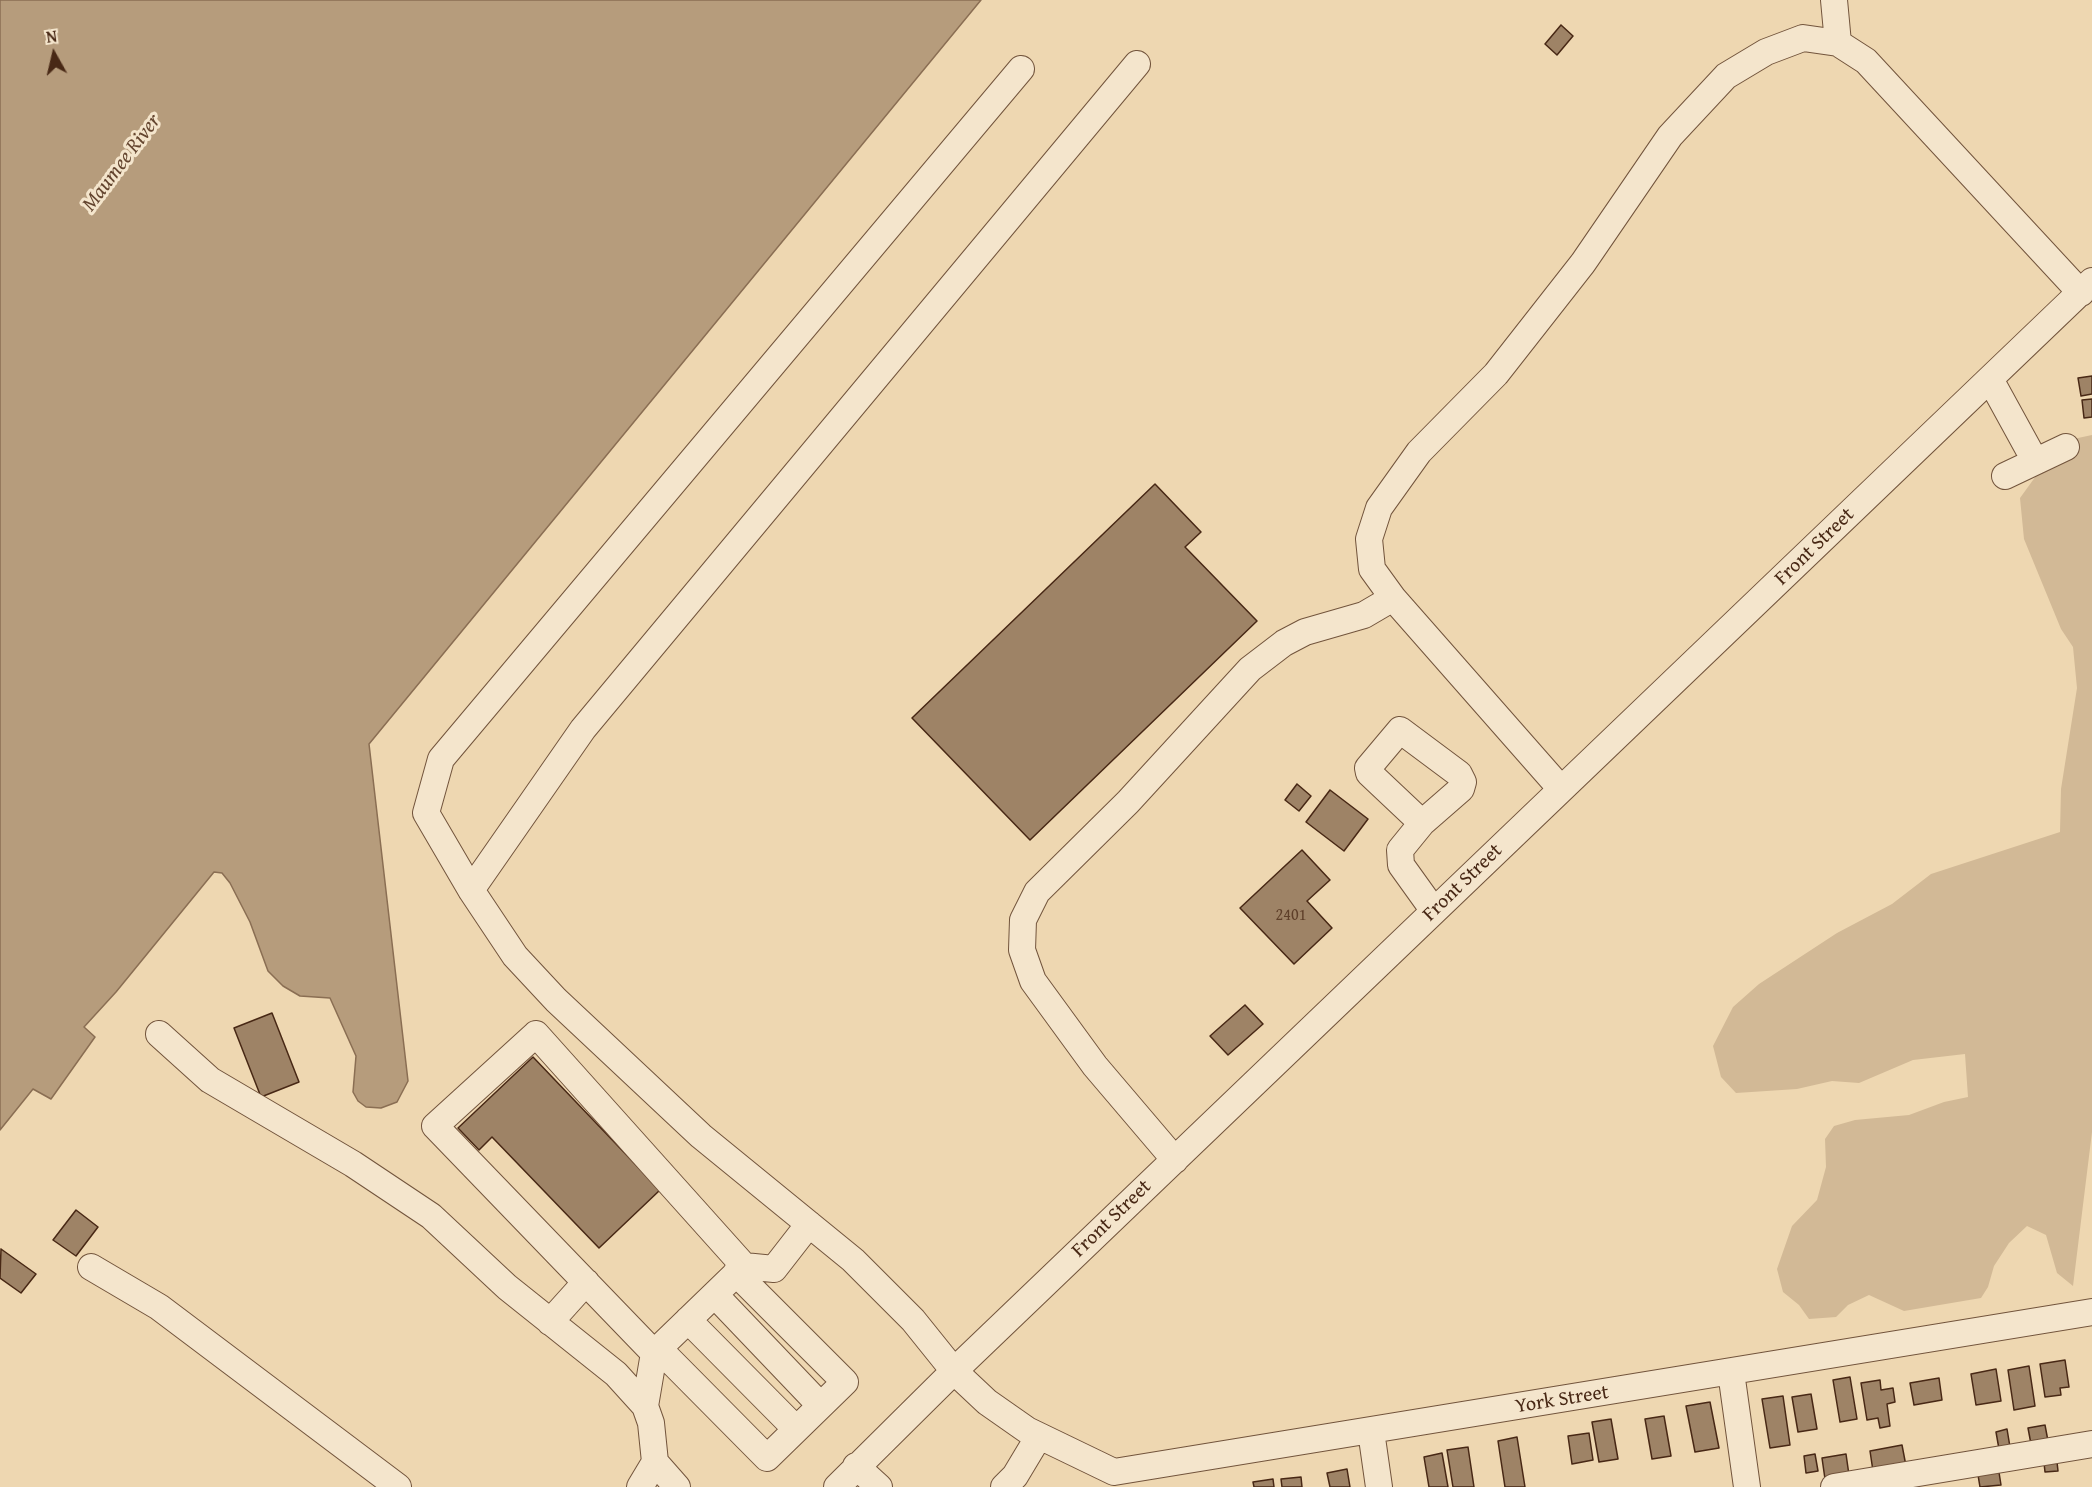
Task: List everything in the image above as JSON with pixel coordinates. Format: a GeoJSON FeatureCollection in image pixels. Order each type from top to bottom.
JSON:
{"type":"FeatureCollection","features":[{"type":"Feature","properties":{"kind":"street"},"geometry":{"type":"LineString","coordinates":[[1834,0],[1838,43]]}},
{"type":"Feature","properties":{"kind":"street"},"geometry":{"type":"LineString","coordinates":[[1561,789],[1372,569],[1369,539],[1379,507],[1419,452],[1496,374],[1583,263],[1670,136],[1726,76],[1766,52],[1803,38],[1838,43],[1866,60],[2086,287]]}},
{"type":"Feature","properties":{"kind":"street"},"geometry":{"type":"LineString","coordinates":[[471,890],[583,729],[1137,64]]}},
{"type":"Feature","properties":{"kind":"street","name":"York Street"},"geometry":{"type":"LineString","coordinates":[[1021,69],[441,759],[426,813],[471,890],[515,956],[556,1000],[701,1136],[853,1260],[914,1320],[954,1371],[987,1402],[1039,1436],[1113,1479],[1371,1431],[2092,1312]]}},
{"type":"Feature","properties":{"kind":"street","name":"Front Street"},"geometry":{"type":"LineString","coordinates":[[837,1487],[954,1371],[2086,287]]}},
{"type":"Feature","properties":{"kind":"street"},"geometry":{"type":"LineString","coordinates":[[1990,379],[2035,461]]}},
{"type":"Feature","properties":{"kind":"street"},"geometry":{"type":"LineString","coordinates":[[2005,476],[2066,447]]}},
{"type":"Feature","properties":{"kind":"street"},"geometry":{"type":"LineString","coordinates":[[1175,1160],[1095,1066],[1033,981],[1022,950],[1023,920],[1037,892],[1128,802],[1250,669],[1284,643],[1305,632],[1364,615],[1394,597]]}},
{"type":"Feature","properties":{"kind":"street"},"geometry":{"type":"LineString","coordinates":[[1422,823],[1400,850],[1399,858],[1401,865],[1434,911]]}},
{"type":"Feature","properties":{"kind":"street"},"geometry":{"type":"LineString","coordinates":[[159,1034],[210,1080],[353,1164],[431,1216],[507,1287],[616,1374],[645,1406],[651,1424],[655,1462],[677,1487]]}},
{"type":"Feature","properties":{"kind":"street"},"geometry":{"type":"LineString","coordinates":[[536,1034],[740,1270],[845,1382],[767,1458],[586,1282],[435,1126],[536,1034]]}},
{"type":"Feature","properties":{"kind":"street"},"geometry":{"type":"LineString","coordinates":[[645,1406],[656,1350],[740,1270],[774,1269],[809,1224]]}},
{"type":"Feature","properties":{"kind":"street"},"geometry":{"type":"LineString","coordinates":[[91,1267],[159,1307],[398,1487]]}},
{"type":"Feature","properties":{"kind":"street"},"geometry":{"type":"LineString","coordinates":[[550,1322],[586,1282]]}},
{"type":"Feature","properties":{"kind":"street"},"geometry":{"type":"LineString","coordinates":[[715,1295],[820,1405]]}},
{"type":"Feature","properties":{"kind":"street"},"geometry":{"type":"LineString","coordinates":[[688,1320],[796,1429]]}},
{"type":"Feature","properties":{"kind":"street"},"geometry":{"type":"LineString","coordinates":[[1731,1372],[1747,1487]]}},
{"type":"Feature","properties":{"kind":"street"},"geometry":{"type":"LineString","coordinates":[[1371,1431],[1379,1487]]}},
{"type":"Feature","properties":{"kind":"street"},"geometry":{"type":"LineString","coordinates":[[1004,1487],[1015,1476],[1039,1436]]}},
{"type":"Feature","properties":{"kind":"street"},"geometry":{"type":"LineString","coordinates":[[1834,1487],[1926,1479],[2092,1444]]}},
{"type":"Feature","properties":{"kind":"street"},"geometry":{"type":"LineString","coordinates":[[640,1487],[655,1462]]}},
{"type":"Feature","properties":{"kind":"street"},"geometry":{"type":"LineString","coordinates":[[856,1466],[879,1487]]}},
{"type":"Feature","properties":{"kind":"shaded area"},"geometry":{"type":"Polygon","coordinates":[[[2092,435],[2092,1132],[2073,1286],[2057,1273],[2046,1235],[2027,1226],[2009,1243],[1994,1266],[1988,1287],[1981,1298],[1904,1311],[1869,1295],[1848,1305],[1836,1317],[1809,1319],[1799,1305],[1783,1292],[1777,1269],[1792,1226],[1817,1200],[1826,1167],[1825,1139],[1834,1126],[1855,1120],[1909,1115],[1944,1102],[1968,1097],[1965,1054],[1913,1060],[1859,1083],[1832,1081],[1797,1089],[1736,1093],[1721,1077],[1713,1046],[1733,1007],[1759,984],[1837,933],[1892,904],[1931,874],[2060,832],[2061,789],[2077,688],[2073,647],[2061,629],[2024,539],[2020,498],[2041,469],[2078,438],[2092,435]]]}},
{"type":"Feature","properties":{"kind":"water","name":"Maumee River"},"geometry":{"type":"Polygon","coordinates":[[[0,0],[981,0],[369,744],[408,1081],[397,1102],[381,1108],[366,1107],[358,1101],[353,1092],[356,1056],[330,998],[300,996],[283,986],[268,971],[250,922],[230,883],[222,873],[214,872],[116,992],[84,1027],[95,1037],[51,1099],[33,1089],[0,1130],[0,0]]]}},
{"type":"Feature","properties":{"kind":"building"},"geometry":{"type":"Polygon","coordinates":[[[1561,25],[1573,36],[1557,55],[1545,44],[1561,25]]]}},
{"type":"Feature","properties":{"kind":"building"},"geometry":{"type":"Polygon","coordinates":[[[2092,376],[2092,394],[2081,396],[2078,378],[2092,376]]]}},
{"type":"Feature","properties":{"kind":"building"},"geometry":{"type":"Polygon","coordinates":[[[2092,399],[2092,417],[2084,418],[2082,400],[2092,399]]]}},
{"type":"Feature","properties":{"kind":"building"},"geometry":{"type":"Polygon","coordinates":[[[1155,484],[1201,532],[1185,547],[1257,621],[1030,840],[912,718],[1155,484]]]}},
{"type":"Feature","properties":{"kind":"building"},"geometry":{"type":"Polygon","coordinates":[[[1297,784],[1311,796],[1299,811],[1285,800],[1297,784]]]}},
{"type":"Feature","properties":{"kind":"building"},"geometry":{"type":"Polygon","coordinates":[[[1330,790],[1368,819],[1344,851],[1306,822],[1330,790]]]}},
{"type":"Feature","properties":{"kind":"building"},"geometry":{"type":"Polygon","coordinates":[[[1302,850],[1330,880],[1307,901],[1332,928],[1294,964],[1240,908],[1302,850]]]}},
{"type":"Feature","properties":{"kind":"building"},"geometry":{"type":"Polygon","coordinates":[[[1245,1005],[1263,1024],[1228,1055],[1210,1036],[1245,1005]]]}},
{"type":"Feature","properties":{"kind":"building"},"geometry":{"type":"Polygon","coordinates":[[[272,1013],[299,1082],[261,1097],[234,1028],[272,1013]]]}},
{"type":"Feature","properties":{"kind":"building"},"geometry":{"type":"Polygon","coordinates":[[[533,1057],[660,1190],[599,1248],[492,1137],[479,1150],[458,1128],[533,1057]]]}},
{"type":"Feature","properties":{"kind":"building"},"geometry":{"type":"Polygon","coordinates":[[[76,1210],[98,1227],[76,1256],[53,1240],[76,1210]]]}},
{"type":"Feature","properties":{"kind":"building"},"geometry":{"type":"Polygon","coordinates":[[[1,1249],[36,1274],[21,1293],[0,1278],[1,1249]]]}},
{"type":"Feature","properties":{"kind":"building"},"geometry":{"type":"Polygon","coordinates":[[[2065,1360],[2069,1387],[2060,1388],[2061,1395],[2045,1397],[2040,1364],[2065,1360]]]}},
{"type":"Feature","properties":{"kind":"building"},"geometry":{"type":"Polygon","coordinates":[[[2029,1366],[2035,1406],[2014,1410],[2008,1370],[2029,1366]]]}},
{"type":"Feature","properties":{"kind":"building"},"geometry":{"type":"Polygon","coordinates":[[[1996,1369],[2001,1401],[1976,1405],[1971,1374],[1996,1369]]]}},
{"type":"Feature","properties":{"kind":"building"},"geometry":{"type":"Polygon","coordinates":[[[1850,1377],[1857,1419],[1840,1422],[1833,1380],[1850,1377]]]}},
{"type":"Feature","properties":{"kind":"building"},"geometry":{"type":"Polygon","coordinates":[[[1939,1378],[1942,1400],[1914,1405],[1910,1383],[1939,1378]]]}},
{"type":"Feature","properties":{"kind":"building"},"geometry":{"type":"Polygon","coordinates":[[[1880,1380],[1881,1390],[1893,1388],[1895,1402],[1887,1404],[1890,1426],[1880,1428],[1878,1418],[1867,1420],[1861,1383],[1880,1380]]]}},
{"type":"Feature","properties":{"kind":"building"},"geometry":{"type":"Polygon","coordinates":[[[1811,1394],[1817,1429],[1798,1432],[1792,1397],[1811,1394]]]}},
{"type":"Feature","properties":{"kind":"building"},"geometry":{"type":"Polygon","coordinates":[[[1783,1396],[1790,1445],[1770,1448],[1762,1399],[1783,1396]]]}},
{"type":"Feature","properties":{"kind":"building"},"geometry":{"type":"Polygon","coordinates":[[[1710,1402],[1719,1448],[1695,1452],[1686,1406],[1710,1402]]]}},
{"type":"Feature","properties":{"kind":"building"},"geometry":{"type":"Polygon","coordinates":[[[1664,1416],[1671,1456],[1652,1459],[1645,1419],[1664,1416]]]}},
{"type":"Feature","properties":{"kind":"building"},"geometry":{"type":"Polygon","coordinates":[[[1611,1419],[1618,1459],[1599,1462],[1592,1422],[1611,1419]]]}},
{"type":"Feature","properties":{"kind":"building"},"geometry":{"type":"Polygon","coordinates":[[[2045,1425],[2048,1441],[2031,1444],[2028,1428],[2045,1425]]]}},
{"type":"Feature","properties":{"kind":"building"},"geometry":{"type":"Polygon","coordinates":[[[2007,1429],[2010,1447],[1999,1449],[1996,1432],[2007,1429]]]}},
{"type":"Feature","properties":{"kind":"building"},"geometry":{"type":"Polygon","coordinates":[[[1589,1433],[1593,1460],[1572,1464],[1568,1436],[1589,1433]]]}},
{"type":"Feature","properties":{"kind":"building"},"geometry":{"type":"Polygon","coordinates":[[[1517,1437],[1525,1487],[1505,1487],[1498,1441],[1517,1437]]]}},
{"type":"Feature","properties":{"kind":"building"},"geometry":{"type":"Polygon","coordinates":[[[1902,1445],[1906,1466],[1873,1471],[1870,1451],[1902,1445]]]}},
{"type":"Feature","properties":{"kind":"building"},"geometry":{"type":"Polygon","coordinates":[[[1468,1447],[1474,1487],[1453,1487],[1447,1450],[1468,1447]]]}},
{"type":"Feature","properties":{"kind":"building"},"geometry":{"type":"Polygon","coordinates":[[[1442,1453],[1448,1487],[1429,1487],[1424,1457],[1442,1453]]]}},
{"type":"Feature","properties":{"kind":"building"},"geometry":{"type":"Polygon","coordinates":[[[2056,1453],[2058,1471],[2045,1472],[2043,1454],[2056,1453]]]}},
{"type":"Feature","properties":{"kind":"building"},"geometry":{"type":"Polygon","coordinates":[[[1815,1454],[1818,1471],[1806,1473],[1804,1456],[1815,1454]]]}},
{"type":"Feature","properties":{"kind":"building"},"geometry":{"type":"Polygon","coordinates":[[[1846,1454],[1849,1475],[1825,1479],[1822,1458],[1846,1454]]]}},
{"type":"Feature","properties":{"kind":"building"},"geometry":{"type":"Polygon","coordinates":[[[1998,1466],[2001,1485],[1980,1487],[1977,1469],[1998,1466]]]}},
{"type":"Feature","properties":{"kind":"building"},"geometry":{"type":"Polygon","coordinates":[[[1347,1469],[1350,1487],[1330,1487],[1327,1473],[1347,1469]]]}},
{"type":"Feature","properties":{"kind":"building"},"geometry":{"type":"Polygon","coordinates":[[[1301,1477],[1302,1487],[1282,1487],[1281,1479],[1301,1477]]]}},
{"type":"Feature","properties":{"kind":"building"},"geometry":{"type":"Polygon","coordinates":[[[1273,1479],[1274,1487],[1254,1487],[1253,1482],[1273,1479]]]}}]}
